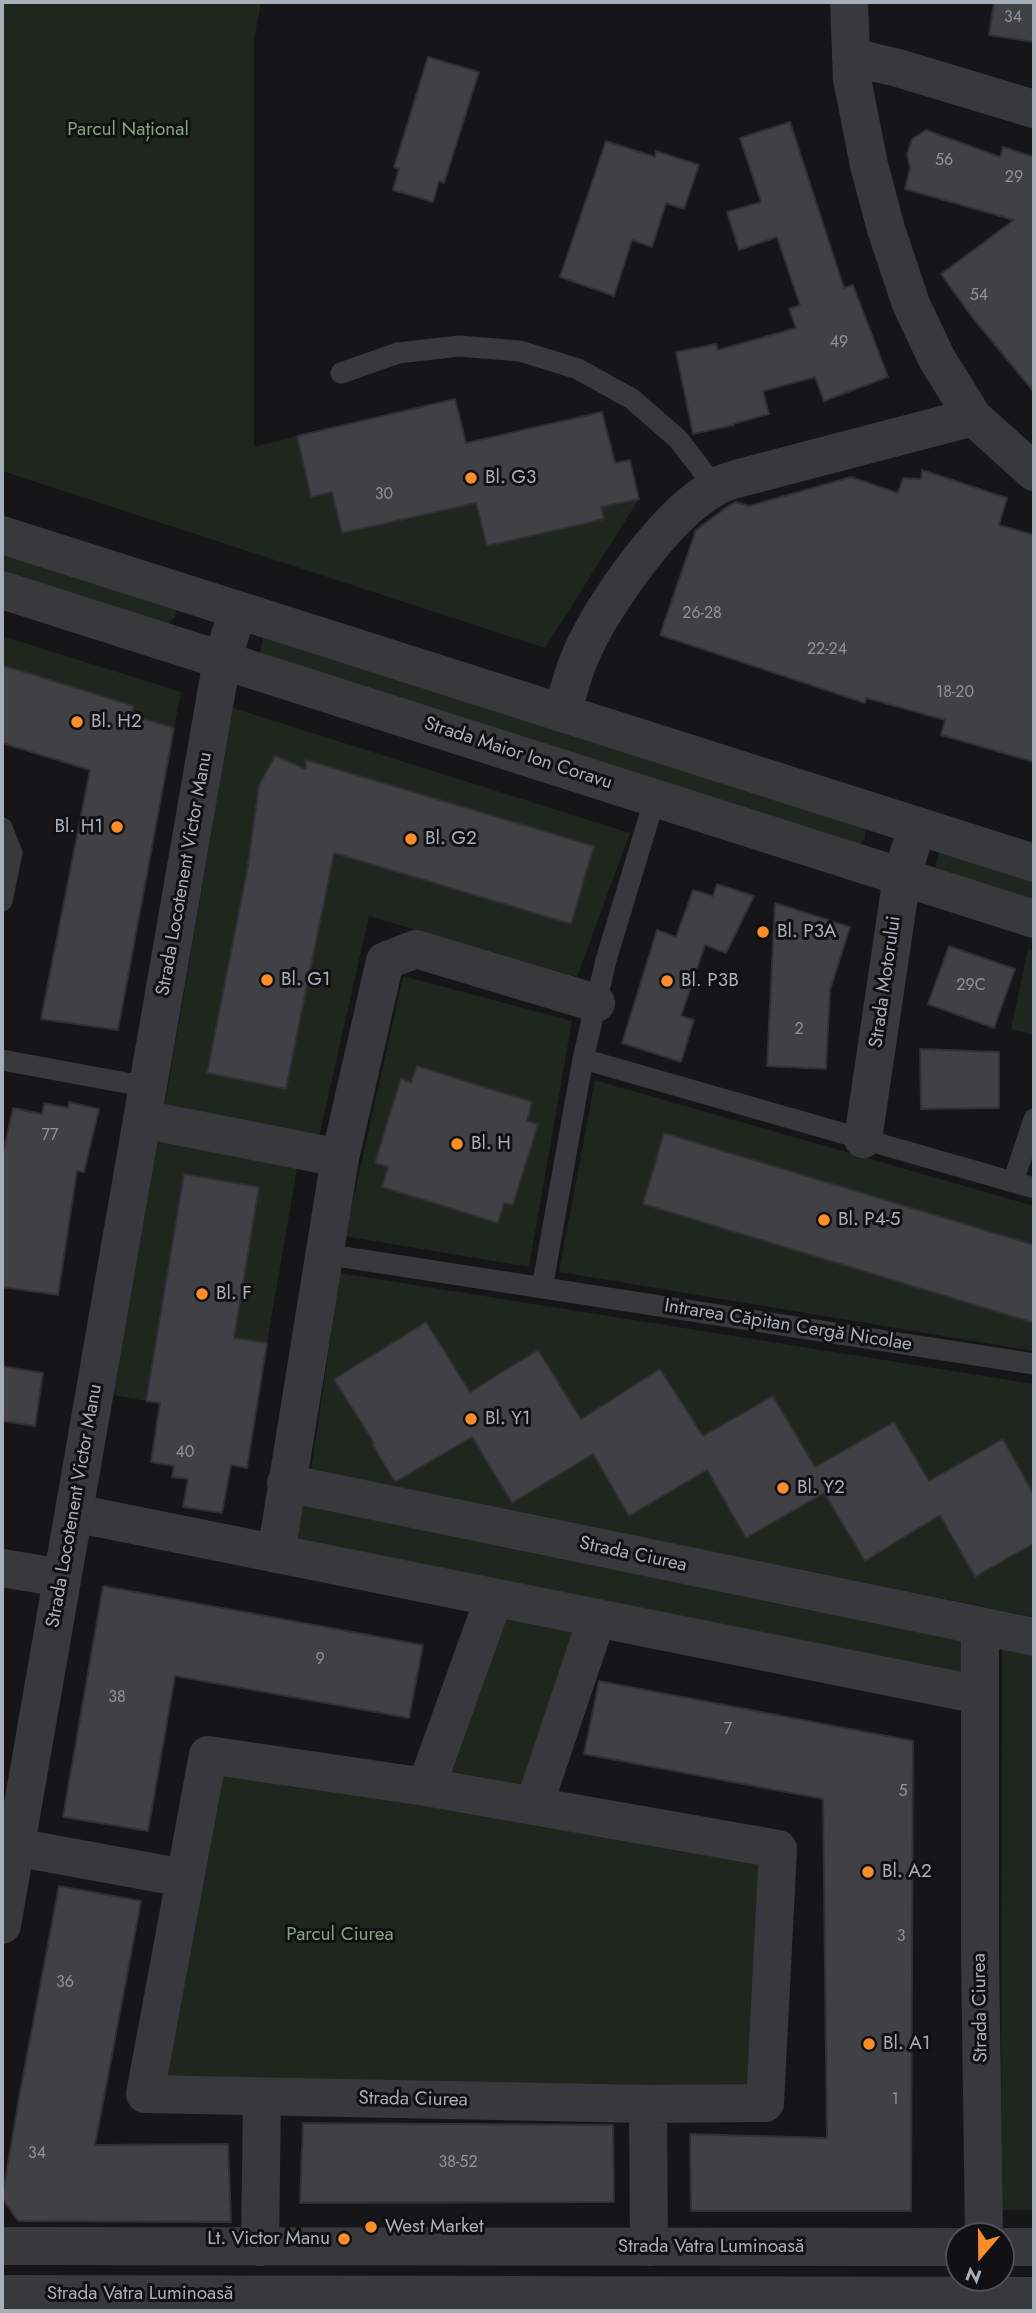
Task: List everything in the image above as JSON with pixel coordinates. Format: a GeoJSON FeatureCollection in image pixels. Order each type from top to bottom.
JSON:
{"type":"FeatureCollection","features":[{"type":"Feature","properties":{"kind":"street"},"geometry":{"type":"LineString","coordinates":[[849,2],[852,79],[869,165],[886,229],[911,304],[937,359],[973,417],[1034,472]]}},
{"type":"Feature","properties":{"kind":"street"},"geometry":{"type":"LineString","coordinates":[[851,57],[898,68],[1034,109]]}},
{"type":"Feature","properties":{"kind":"street"},"geometry":{"type":"LineString","coordinates":[[562,713],[580,657],[602,614],[660,536],[693,503],[715,487],[736,479],[973,417]]}},
{"type":"Feature","properties":{"kind":"street"},"geometry":{"type":"LineString","coordinates":[[2,535],[1034,863]]}},
{"type":"Feature","properties":{"kind":"street","name":"Strada Maior Ion Coravu"},"geometry":{"type":"LineString","coordinates":[[2,590],[1034,919]]}},
{"type":"Feature","properties":{"kind":"street","name":"Strada Locotenent Victor Manu"},"geometry":{"type":"LineString","coordinates":[[2,1925],[222,660],[238,610]]}},
{"type":"Feature","properties":{"kind":"street","name":"Strada Motorului"},"geometry":{"type":"LineString","coordinates":[[863,1139],[902,876],[917,826]]}},
{"type":"Feature","properties":{"kind":"street"},"geometry":{"type":"LineString","coordinates":[[275,1554],[340,1158],[384,961],[416,949],[596,1003]]}},
{"type":"Feature","properties":{"kind":"street"},"geometry":{"type":"LineString","coordinates":[[145,1103],[340,1158]]}},
{"type":"Feature","properties":{"kind":"street","name":"Strada Ciurea"},"geometry":{"type":"LineString","coordinates":[[286,1483],[1034,1637]]}},
{"type":"Feature","properties":{"kind":"street"},"geometry":{"type":"LineString","coordinates":[[74,1513],[980,1695]]}},
{"type":"Feature","properties":{"kind":"street"},"geometry":{"type":"LineString","coordinates":[[2,1568],[62,1578]]}},
{"type":"Feature","properties":{"kind":"street"},"geometry":{"type":"LineString","coordinates":[[426,1787],[494,1598]]}},
{"type":"Feature","properties":{"kind":"street"},"geometry":{"type":"LineString","coordinates":[[534,1805],[597,1618]]}},
{"type":"Feature","properties":{"kind":"street","name":"Strada Ciurea"},"geometry":{"type":"LineString","coordinates":[[980,1626],[985,2222]]}},
{"type":"Feature","properties":{"kind":"street","name":"Strada Ciurea"},"geometry":{"type":"LineString","coordinates":[[208,1755],[534,1805],[778,1849],[765,2103],[648,2104],[145,2094],[208,1755]]}},
{"type":"Feature","properties":{"kind":"street"},"geometry":{"type":"LineString","coordinates":[[15,1847],[184,1878]]}},
{"type":"Feature","properties":{"kind":"street"},"geometry":{"type":"LineString","coordinates":[[260,2247],[262,2097]]}},
{"type":"Feature","properties":{"kind":"street"},"geometry":{"type":"LineString","coordinates":[[648,2104],[649,2247]]}},
{"type":"Feature","properties":{"kind":"street","name":"Strada Vatra Luminoasă"},"geometry":{"type":"LineString","coordinates":[[2,2246],[945,2247]]}},
{"type":"Feature","properties":{"kind":"street"},"geometry":{"type":"LineString","coordinates":[[1015,2247],[1034,2247]]}},
{"type":"Feature","properties":{"kind":"street","name":"Strada Vatra Luminoasă"},"geometry":{"type":"LineString","coordinates":[[24,2300],[733,2303],[986,2295],[1034,2296]]}},
{"type":"Feature","properties":{"kind":"lane"},"geometry":{"type":"LineString","coordinates":[[341,373],[398,353],[459,346],[520,351],[578,369],[632,399],[678,439],[715,487]]}},
{"type":"Feature","properties":{"kind":"lane"},"geometry":{"type":"LineString","coordinates":[[541,1288],[583,1059],[596,1003],[606,960],[655,797]]}},
{"type":"Feature","properties":{"kind":"lane"},"geometry":{"type":"LineString","coordinates":[[2,828],[12,853],[2,901]]}},
{"type":"Feature","properties":{"kind":"lane"},"geometry":{"type":"LineString","coordinates":[[583,1059],[1034,1188]]}},
{"type":"Feature","properties":{"kind":"lane"},"geometry":{"type":"LineString","coordinates":[[2,1060],[145,1103]]}},
{"type":"Feature","properties":{"kind":"lane"},"geometry":{"type":"LineString","coordinates":[[1013,1182],[1034,1119]]}},
{"type":"Feature","properties":{"kind":"lane","name":"Intrarea Căpitan Cergă Nicolae"},"geometry":{"type":"LineString","coordinates":[[324,1254],[1034,1364]]}},
{"type":"Feature","properties":{"kind":"green space","name":"Parcul Național"},"geometry":{"type":"Polygon","coordinates":[[[2,2],[261,2],[254,40],[254,447],[297,436],[311,496],[332,492],[342,533],[438,511],[474,494],[487,546],[604,519],[601,507],[639,499],[545,648],[2,471],[2,2]]]}},
{"type":"Feature","properties":{"kind":"green space"},"geometry":{"type":"Polygon","coordinates":[[[2,546],[176,610],[175,617],[165,627],[2,579],[2,546]]]}},
{"type":"Feature","properties":{"kind":"green space"},"geometry":{"type":"Polygon","coordinates":[[[2,636],[181,692],[174,728],[131,715],[133,706],[2,665],[2,636]]]}},
{"type":"Feature","properties":{"kind":"green space"},"geometry":{"type":"Polygon","coordinates":[[[263,638],[865,826],[865,838],[860,844],[259,656],[263,638]]]}},
{"type":"Feature","properties":{"kind":"green space"},"geometry":{"type":"Polygon","coordinates":[[[233,708],[630,833],[577,977],[369,916],[319,1137],[164,1109],[233,708]]]}},
{"type":"Feature","properties":{"kind":"green space"},"geometry":{"type":"Polygon","coordinates":[[[944,849],[1034,875],[1034,907],[935,867],[939,853],[944,849]]]}},
{"type":"Feature","properties":{"kind":"green space"},"geometry":{"type":"Polygon","coordinates":[[[1028,949],[1034,951],[1034,1035],[1011,1029],[1028,949]]]}},
{"type":"Feature","properties":{"kind":"green space"},"geometry":{"type":"Polygon","coordinates":[[[403,976],[572,1021],[529,1267],[345,1236],[403,976]]]}},
{"type":"Feature","properties":{"kind":"green space"},"geometry":{"type":"Polygon","coordinates":[[[595,1080],[1034,1206],[1034,1351],[559,1272],[595,1080]]]}},
{"type":"Feature","properties":{"kind":"green space"},"geometry":{"type":"Polygon","coordinates":[[[155,1136],[298,1163],[267,1343],[234,1338],[184,1175],[146,1401],[107,1394],[155,1136]]]}},
{"type":"Feature","properties":{"kind":"green space"},"geometry":{"type":"Polygon","coordinates":[[[340,1273],[1034,1384],[1034,1617],[311,1471],[340,1273]]]}},
{"type":"Feature","properties":{"kind":"green space"},"geometry":{"type":"Polygon","coordinates":[[[296,1496],[968,1637],[968,1683],[288,1546],[296,1496]]]}},
{"type":"Feature","properties":{"kind":"green space","name":"Parcul Ciurea"},"geometry":{"type":"Polygon","coordinates":[[[498,1606],[588,1624],[525,1812],[770,1854],[757,2093],[158,2083],[215,1766],[431,1795],[498,1606]]]}},
{"type":"Feature","properties":{"kind":"green space"},"geometry":{"type":"Polygon","coordinates":[[[1002,1648],[1034,1654],[1034,2210],[1001,2210],[1002,1648]]]}},
{"type":"Feature","properties":{"kind":"building"},"geometry":{"type":"Polygon","coordinates":[[[994,2],[1034,2],[1034,42],[989,35],[994,2]]]}},
{"type":"Feature","properties":{"kind":"building"},"geometry":{"type":"Polygon","coordinates":[[[428,57],[479,72],[444,183],[439,181],[433,202],[393,190],[399,169],[394,167],[428,57]]]}},
{"type":"Feature","properties":{"kind":"building"},"geometry":{"type":"Polygon","coordinates":[[[790,122],[844,288],[853,285],[888,377],[824,401],[815,377],[763,391],[769,414],[693,434],[676,352],[716,344],[718,350],[796,328],[789,309],[800,305],[777,237],[739,250],[727,212],[761,202],[740,138],[790,122]]]}},
{"type":"Feature","properties":{"kind":"building"},"geometry":{"type":"Polygon","coordinates":[[[926,130],[1000,157],[1003,147],[1034,157],[1034,392],[972,317],[941,274],[1014,220],[905,189],[910,168],[907,154],[912,139],[926,130]]]}},
{"type":"Feature","properties":{"kind":"building"},"geometry":{"type":"Polygon","coordinates":[[[606,141],[655,157],[656,151],[699,165],[684,209],[666,203],[652,247],[632,240],[614,296],[560,277],[606,141]]]}},
{"type":"Feature","properties":{"kind":"building","name":"Bl. G3"},"geometry":{"type":"Polygon","coordinates":[[[455,399],[466,443],[602,412],[615,463],[630,460],[639,499],[601,507],[604,519],[487,546],[476,503],[342,533],[332,492],[311,497],[297,436],[455,399]]]}},
{"type":"Feature","properties":{"kind":"building"},"geometry":{"type":"Polygon","coordinates":[[[922,470],[1007,498],[999,525],[1034,535],[1034,762],[941,735],[945,720],[866,698],[865,703],[660,635],[696,530],[728,506],[736,502],[749,506],[851,477],[898,493],[903,478],[921,479],[922,470]]]}},
{"type":"Feature","properties":{"kind":"building","name":"Bl. H1"},"geometry":{"type":"Polygon","coordinates":[[[2,665],[134,706],[131,715],[174,728],[118,1030],[41,1019],[90,770],[2,743],[2,665]]]}},
{"type":"Feature","properties":{"kind":"building","name":"Bl. G2"},"geometry":{"type":"Polygon","coordinates":[[[275,756],[306,769],[306,760],[594,846],[571,924],[334,853],[286,1089],[207,1073],[247,871],[259,785],[275,756]]]}},
{"type":"Feature","properties":{"kind":"building","name":"Bl. P3B"},"geometry":{"type":"Polygon","coordinates":[[[717,884],[754,896],[726,953],[705,945],[681,1016],[694,1020],[681,1062],[622,1043],[657,930],[676,937],[693,890],[713,896],[717,884]]]}},
{"type":"Feature","properties":{"kind":"building"},"geometry":{"type":"Polygon","coordinates":[[[775,903],[850,927],[830,990],[826,1069],[767,1066],[775,903]]]}},
{"type":"Feature","properties":{"kind":"building"},"geometry":{"type":"Polygon","coordinates":[[[949,946],[1015,969],[994,1028],[928,1004],[949,946]]]}},
{"type":"Feature","properties":{"kind":"building"},"geometry":{"type":"Polygon","coordinates":[[[920,1049],[999,1052],[999,1108],[921,1109],[920,1049]]]}},
{"type":"Feature","properties":{"kind":"building","name":"Bl. H"},"geometry":{"type":"Polygon","coordinates":[[[417,1066],[532,1102],[527,1121],[538,1124],[513,1205],[504,1203],[498,1223],[382,1187],[388,1167],[375,1163],[401,1078],[411,1083],[417,1066]]]}},
{"type":"Feature","properties":{"kind":"building"},"geometry":{"type":"Polygon","coordinates":[[[69,1102],[99,1109],[84,1172],[77,1171],[58,1295],[2,1287],[2,1157],[13,1108],[42,1114],[44,1103],[68,1108],[69,1102]]]}},
{"type":"Feature","properties":{"kind":"building","name":"Bl. P4-5"},"geometry":{"type":"Polygon","coordinates":[[[664,1133],[1034,1245],[1034,1323],[643,1204],[664,1133]]]}},
{"type":"Feature","properties":{"kind":"building","name":"Bl. F"},"geometry":{"type":"Polygon","coordinates":[[[184,1174],[259,1187],[234,1338],[267,1343],[247,1468],[231,1465],[222,1513],[183,1507],[188,1479],[172,1477],[174,1466],[151,1462],[160,1403],[146,1401],[184,1174]]]}},
{"type":"Feature","properties":{"kind":"building"},"geometry":{"type":"Polygon","coordinates":[[[426,1322],[470,1392],[538,1350],[581,1419],[660,1369],[703,1436],[773,1396],[815,1467],[894,1422],[929,1481],[1003,1439],[1034,1495],[1034,1543],[975,1577],[940,1515],[865,1561],[824,1493],[746,1538],[707,1470],[629,1516],[593,1454],[512,1503],[472,1437],[395,1482],[334,1379],[426,1322]]]}},
{"type":"Feature","properties":{"kind":"building"},"geometry":{"type":"Polygon","coordinates":[[[2,1366],[43,1373],[35,1426],[2,1421],[2,1366]]]}},
{"type":"Feature","properties":{"kind":"building"},"geometry":{"type":"Polygon","coordinates":[[[103,1586],[423,1645],[409,1718],[175,1676],[148,1831],[63,1817],[103,1586]]]}},
{"type":"Feature","properties":{"kind":"building"},"geometry":{"type":"Polygon","coordinates":[[[599,1681],[913,1741],[911,2211],[691,2211],[690,2134],[827,2138],[823,1799],[584,1754],[599,1681]]]}},
{"type":"Feature","properties":{"kind":"building"},"geometry":{"type":"Polygon","coordinates":[[[59,1886],[141,1901],[95,2145],[228,2144],[231,2222],[18,2221],[2,2198],[59,1886]]]}},
{"type":"Feature","properties":{"kind":"building"},"geometry":{"type":"Polygon","coordinates":[[[303,2123],[613,2125],[614,2202],[300,2203],[303,2123]]]}},
{"type":"Feature","properties":{"kind":"place","name":"Bl. G3"},"geometry":{"type":"Point","coordinates":[471,478]}},
{"type":"Feature","properties":{"kind":"place","name":"Bl. H2"},"geometry":{"type":"Point","coordinates":[77,722]}},
{"type":"Feature","properties":{"kind":"place","name":"Bl. H1"},"geometry":{"type":"Point","coordinates":[117,827]}},
{"type":"Feature","properties":{"kind":"place","name":"Bl. G2"},"geometry":{"type":"Point","coordinates":[411,839]}},
{"type":"Feature","properties":{"kind":"place","name":"Bl. P3A"},"geometry":{"type":"Point","coordinates":[763,932]}},
{"type":"Feature","properties":{"kind":"place","name":"Bl. G1"},"geometry":{"type":"Point","coordinates":[267,980]}},
{"type":"Feature","properties":{"kind":"place","name":"Bl. P3B"},"geometry":{"type":"Point","coordinates":[667,981]}},
{"type":"Feature","properties":{"kind":"place","name":"Bl. H"},"geometry":{"type":"Point","coordinates":[457,1144]}},
{"type":"Feature","properties":{"kind":"place","name":"Bl. P4-5"},"geometry":{"type":"Point","coordinates":[824,1220]}},
{"type":"Feature","properties":{"kind":"place","name":"Bl. F"},"geometry":{"type":"Point","coordinates":[202,1294]}},
{"type":"Feature","properties":{"kind":"place","name":"Bl. Y1"},"geometry":{"type":"Point","coordinates":[471,1419]}},
{"type":"Feature","properties":{"kind":"place","name":"Bl. Y2"},"geometry":{"type":"Point","coordinates":[783,1488]}},
{"type":"Feature","properties":{"kind":"place","name":"Bl. A2"},"geometry":{"type":"Point","coordinates":[868,1872]}},
{"type":"Feature","properties":{"kind":"place","name":"Bl. A1"},"geometry":{"type":"Point","coordinates":[869,2044]}},
{"type":"Feature","properties":{"kind":"place","name":"West Market"},"geometry":{"type":"Point","coordinates":[371,2227]}},
{"type":"Feature","properties":{"kind":"place","name":"Lt. Victor Manu"},"geometry":{"type":"Point","coordinates":[344,2239]}}]}
